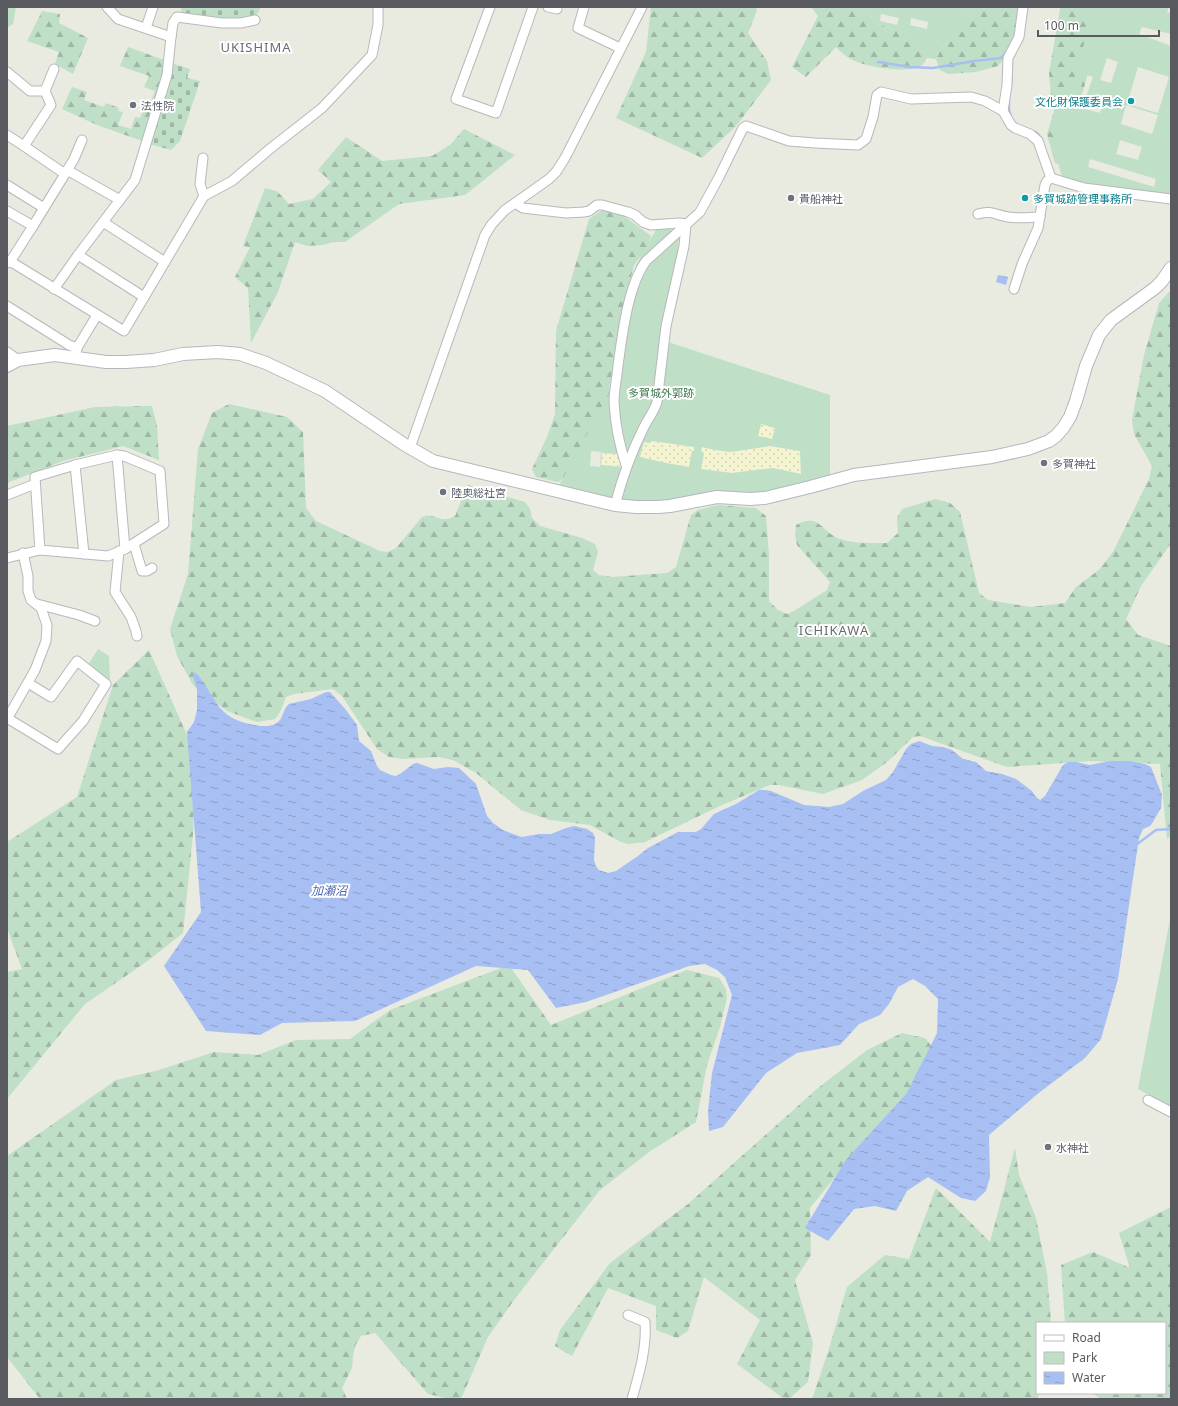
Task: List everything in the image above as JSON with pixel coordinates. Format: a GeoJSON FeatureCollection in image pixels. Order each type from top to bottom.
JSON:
{"type":"FeatureCollection","features":[{"type":"Feature","properties":{"kind":"street"},"geometry":{"type":"LineString","coordinates":[[107,7],[118,19],[171,37]]}},
{"type":"Feature","properties":{"kind":"street"},"geometry":{"type":"LineString","coordinates":[[146,28],[153,7]]}},
{"type":"Feature","properties":{"kind":"street"},"geometry":{"type":"LineString","coordinates":[[82,140],[74,159],[33,226],[8,262],[124,331],[204,196],[232,181],[322,108],[372,55],[378,26],[378,7]]}},
{"type":"Feature","properties":{"kind":"street"},"geometry":{"type":"LineString","coordinates":[[490,7],[456,99],[496,112],[533,7]]}},
{"type":"Feature","properties":{"kind":"street"},"geometry":{"type":"LineString","coordinates":[[548,7],[557,9],[557,7]]}},
{"type":"Feature","properties":{"kind":"street"},"geometry":{"type":"LineString","coordinates":[[584,7],[578,28],[620,48]]}},
{"type":"Feature","properties":{"kind":"street"},"geometry":{"type":"LineString","coordinates":[[410,448],[485,235],[492,224],[505,210],[549,179],[556,172],[569,152],[620,48],[642,7]]}},
{"type":"Feature","properties":{"kind":"street"},"geometry":{"type":"LineString","coordinates":[[1003,110],[1008,85],[1008,58],[1019,37],[1023,7]]}},
{"type":"Feature","properties":{"kind":"street"},"geometry":{"type":"LineString","coordinates":[[54,289],[78,254],[135,180],[167,75],[173,23],[177,17],[222,23],[241,23],[255,20]]}},
{"type":"Feature","properties":{"kind":"street"},"geometry":{"type":"LineString","coordinates":[[24,146],[51,105],[45,91],[54,69]]}},
{"type":"Feature","properties":{"kind":"street"},"geometry":{"type":"LineString","coordinates":[[7,72],[30,90],[45,91]]}},
{"type":"Feature","properties":{"kind":"street"},"geometry":{"type":"LineString","coordinates":[[626,465],[615,414],[614,401],[628,307],[636,278],[640,268],[646,261],[704,206],[743,128],[746,126],[789,141],[858,144],[866,138],[873,116],[877,95],[881,92],[911,99],[971,97],[985,101],[1003,110],[1011,125],[1030,134],[1038,141],[1051,178]]}},
{"type":"Feature","properties":{"kind":"street"},"geometry":{"type":"LineString","coordinates":[[7,134],[66,172],[120,200]]}},
{"type":"Feature","properties":{"kind":"street"},"geometry":{"type":"LineString","coordinates":[[203,158],[200,184],[204,196]]}},
{"type":"Feature","properties":{"kind":"street"},"geometry":{"type":"LineString","coordinates":[[1051,178],[1084,188],[1171,199]]}},
{"type":"Feature","properties":{"kind":"street"},"geometry":{"type":"LineString","coordinates":[[1014,289],[1022,264],[1037,231],[1045,185],[1051,178]]}},
{"type":"Feature","properties":{"kind":"street"},"geometry":{"type":"LineString","coordinates":[[7,185],[44,208]]}},
{"type":"Feature","properties":{"kind":"street"},"geometry":{"type":"LineString","coordinates":[[515,203],[523,208],[566,213],[590,211],[596,205],[602,205],[628,212],[635,215],[643,222],[651,225],[686,224]]}},
{"type":"Feature","properties":{"kind":"street"},"geometry":{"type":"LineString","coordinates":[[7,211],[33,226]]}},
{"type":"Feature","properties":{"kind":"street"},"geometry":{"type":"LineString","coordinates":[[978,214],[992,212],[1008,217],[1040,217]]}},
{"type":"Feature","properties":{"kind":"street"},"geometry":{"type":"LineString","coordinates":[[102,222],[165,262]]}},
{"type":"Feature","properties":{"kind":"street"},"geometry":{"type":"LineString","coordinates":[[614,504],[626,465],[631,458],[643,429],[657,402],[666,326],[684,246],[686,224]]}},
{"type":"Feature","properties":{"kind":"street"},"geometry":{"type":"LineString","coordinates":[[78,254],[144,297]]}},
{"type":"Feature","properties":{"kind":"street"},"geometry":{"type":"LineString","coordinates":[[7,366],[18,360],[76,353],[106,362],[154,360],[183,354],[218,352],[240,354],[266,363],[325,391],[424,457],[444,465],[614,504],[636,507],[670,506],[717,497],[750,499],[765,498],[854,475],[992,458],[1048,441],[1060,432],[1070,417],[1086,366],[1099,335],[1111,320],[1155,288],[1171,268]]}},
{"type":"Feature","properties":{"kind":"street"},"geometry":{"type":"LineString","coordinates":[[7,306],[69,345],[76,353]]}},
{"type":"Feature","properties":{"kind":"street"},"geometry":{"type":"LineString","coordinates":[[76,353],[97,315]]}},
{"type":"Feature","properties":{"kind":"street"},"geometry":{"type":"LineString","coordinates":[[7,352],[18,360]]}},
{"type":"Feature","properties":{"kind":"street"},"geometry":{"type":"LineString","coordinates":[[117,455],[122,550],[115,592],[131,617],[137,636]]}},
{"type":"Feature","properties":{"kind":"street"},"geometry":{"type":"LineString","coordinates":[[7,558],[40,550],[108,556],[134,544],[164,524],[160,471],[124,456],[117,455],[75,465],[35,477],[40,550]]}},
{"type":"Feature","properties":{"kind":"street"},"geometry":{"type":"LineString","coordinates":[[75,465],[84,554]]}},
{"type":"Feature","properties":{"kind":"street"},"geometry":{"type":"LineString","coordinates":[[7,495],[35,484]]}},
{"type":"Feature","properties":{"kind":"street"},"geometry":{"type":"LineString","coordinates":[[134,544],[142,571],[147,571],[152,568]]}},
{"type":"Feature","properties":{"kind":"street"},"geometry":{"type":"LineString","coordinates":[[24,554],[28,576],[28,591],[31,600],[41,608],[47,626],[46,641],[36,670],[28,683],[7,719],[58,749],[83,721],[106,684],[77,662],[51,697],[28,683]]}},
{"type":"Feature","properties":{"kind":"street"},"geometry":{"type":"LineString","coordinates":[[37,604],[79,615],[95,621]]}},
{"type":"Feature","properties":{"kind":"street"},"geometry":{"type":"LineString","coordinates":[[1148,1100],[1171,1112]]}},
{"type":"Feature","properties":{"kind":"street"},"geometry":{"type":"LineString","coordinates":[[628,1315],[646,1322],[646,1333],[640,1370],[632,1399]]}},
{"type":"Feature","properties":{"kind":"green space"},"geometry":{"type":"Polygon","coordinates":[[[7,7],[16,7],[13,24],[7,28],[7,7]]]}},
{"type":"Feature","properties":{"kind":"green space"},"geometry":{"type":"Polygon","coordinates":[[[181,7],[261,7],[253,18],[238,20],[182,15],[181,7]]]}},
{"type":"Feature","properties":{"kind":"green space"},"geometry":{"type":"Polygon","coordinates":[[[651,7],[755,7],[757,10],[748,33],[767,61],[771,80],[737,125],[702,158],[616,118],[646,52],[651,7]]]}},
{"type":"Feature","properties":{"kind":"green space"},"geometry":{"type":"Polygon","coordinates":[[[811,7],[859,7],[859,13],[871,17],[882,26],[893,28],[906,41],[924,52],[927,58],[922,65],[912,69],[874,67],[857,62],[836,47],[806,77],[792,67],[818,16],[811,7]]]}},
{"type":"Feature","properties":{"kind":"green space"},"geometry":{"type":"Polygon","coordinates":[[[859,7],[964,7],[970,18],[966,27],[942,48],[936,59],[927,58],[924,52],[906,41],[893,28],[882,26],[871,17],[859,13],[859,7]],[[881,14],[880,21],[897,25],[899,18],[881,14]],[[911,18],[910,25],[927,29],[928,22],[911,18]]]}},
{"type":"Feature","properties":{"kind":"green space"},"geometry":{"type":"Polygon","coordinates":[[[964,7],[1021,7],[1017,32],[1006,57],[998,66],[976,72],[948,74],[940,70],[936,59],[941,49],[966,26],[970,18],[964,7]]]}},
{"type":"Feature","properties":{"kind":"green space"},"geometry":{"type":"Polygon","coordinates":[[[1060,7],[1108,7],[1062,161],[1057,164],[1054,160],[1047,134],[1054,111],[1049,73],[1060,7]]]}},
{"type":"Feature","properties":{"kind":"green space"},"geometry":{"type":"Polygon","coordinates":[[[1088,7],[1169,7],[1167,12],[1171,13],[1171,34],[1142,27],[1139,34],[1171,46],[1171,195],[1094,185],[1064,178],[1062,176],[1052,145],[1070,95],[1084,44],[1088,7]],[[1107,58],[1100,80],[1111,83],[1118,62],[1107,58]],[[1138,67],[1127,104],[1158,113],[1169,77],[1138,67]],[[1085,74],[1079,94],[1086,97],[1093,77],[1085,74]],[[1089,97],[1085,109],[1100,113],[1104,101],[1089,97]],[[1126,105],[1121,124],[1152,134],[1158,115],[1126,105]],[[1120,140],[1116,154],[1138,160],[1142,147],[1120,140]],[[1090,159],[1088,167],[1154,187],[1156,179],[1090,159]]]}},
{"type":"Feature","properties":{"kind":"green space"},"geometry":{"type":"Polygon","coordinates":[[[42,11],[60,14],[59,23],[88,38],[73,74],[55,64],[59,52],[27,41],[42,11]]]}},
{"type":"Feature","properties":{"kind":"green space"},"geometry":{"type":"Polygon","coordinates":[[[128,47],[167,61],[161,89],[142,141],[97,125],[62,109],[72,87],[87,92],[84,100],[104,107],[106,103],[119,108],[118,111],[123,112],[118,125],[131,129],[135,117],[140,118],[147,100],[151,101],[155,91],[144,87],[149,76],[120,66],[128,47]]]}},
{"type":"Feature","properties":{"kind":"green space"},"geometry":{"type":"Polygon","coordinates":[[[171,63],[190,69],[187,78],[200,81],[180,141],[171,150],[150,144],[171,63]]]}},
{"type":"Feature","properties":{"kind":"green space"},"geometry":{"type":"Polygon","coordinates":[[[464,129],[515,155],[465,195],[399,204],[345,242],[307,246],[295,242],[278,292],[251,343],[248,288],[235,277],[250,247],[243,246],[265,188],[277,191],[289,204],[313,199],[331,182],[318,170],[346,137],[382,161],[432,156],[450,145],[464,129]]]}},
{"type":"Feature","properties":{"kind":"green space"},"geometry":{"type":"Polygon","coordinates":[[[602,210],[621,214],[651,236],[647,248],[634,265],[625,301],[609,388],[608,422],[589,456],[558,482],[536,477],[532,469],[547,437],[555,414],[556,331],[589,219],[602,210]]]}},
{"type":"Feature","properties":{"kind":"green space","name":"多賀城外郭跡"},"geometry":{"type":"Polygon","coordinates":[[[657,228],[668,228],[679,234],[678,252],[659,339],[830,395],[830,476],[767,491],[749,493],[718,491],[658,502],[619,501],[559,485],[611,390],[625,306],[636,265],[657,228]],[[761,424],[758,436],[772,439],[775,428],[761,424]],[[652,441],[649,443],[644,442],[640,457],[689,467],[694,447],[652,441]],[[770,446],[730,452],[702,447],[701,451],[704,453],[701,469],[732,473],[773,468],[801,474],[800,451],[770,446]],[[591,451],[590,466],[600,467],[601,452],[591,451]],[[602,453],[601,465],[622,467],[619,454],[602,453]]]}},
{"type":"Feature","properties":{"kind":"green space"},"geometry":{"type":"Polygon","coordinates":[[[1171,290],[1171,543],[1141,586],[1126,619],[1138,635],[1171,646],[1171,836],[1167,839],[1160,764],[1091,761],[1007,767],[920,736],[913,737],[887,762],[862,780],[823,794],[779,785],[770,785],[722,805],[645,842],[628,844],[619,841],[590,825],[550,820],[521,810],[476,773],[453,760],[438,757],[403,759],[389,757],[377,749],[342,696],[333,689],[294,694],[286,697],[281,710],[275,719],[257,722],[227,711],[193,685],[177,656],[170,629],[188,574],[198,449],[212,413],[229,404],[287,417],[303,432],[306,508],[316,521],[380,551],[388,552],[396,548],[422,517],[431,516],[445,519],[455,516],[468,485],[525,502],[530,509],[532,518],[540,526],[582,538],[595,544],[598,552],[593,570],[599,575],[612,577],[667,573],[676,567],[691,515],[698,510],[718,505],[756,508],[766,516],[769,555],[769,601],[778,610],[787,614],[827,590],[830,582],[797,545],[795,535],[796,525],[810,521],[820,524],[834,536],[846,541],[887,543],[898,533],[897,518],[902,509],[935,499],[950,503],[960,512],[979,593],[988,600],[1031,607],[1065,603],[1076,587],[1100,569],[1113,552],[1149,479],[1152,466],[1134,434],[1132,420],[1144,355],[1159,303],[1171,290]]]}},
{"type":"Feature","properties":{"kind":"green space"},"geometry":{"type":"Polygon","coordinates":[[[152,406],[157,426],[159,460],[123,446],[63,461],[7,483],[7,426],[95,407],[152,406]]]}},
{"type":"Feature","properties":{"kind":"green space"},"geometry":{"type":"Polygon","coordinates":[[[98,649],[109,656],[110,681],[88,665],[98,649]]]}},
{"type":"Feature","properties":{"kind":"green space"},"geometry":{"type":"Polygon","coordinates":[[[149,650],[196,755],[193,834],[183,933],[149,960],[85,1004],[7,1099],[7,972],[22,969],[7,928],[7,842],[77,797],[113,685],[149,650]]]}},
{"type":"Feature","properties":{"kind":"green space"},"geometry":{"type":"Polygon","coordinates":[[[1171,914],[1171,1107],[1138,1089],[1171,914]]]}},
{"type":"Feature","properties":{"kind":"green space"},"geometry":{"type":"Polygon","coordinates":[[[509,965],[551,1025],[687,970],[719,978],[726,989],[727,998],[720,1027],[707,1065],[696,1122],[649,1152],[600,1190],[514,1300],[488,1337],[461,1399],[449,1399],[428,1394],[375,1333],[361,1336],[355,1346],[352,1368],[342,1388],[347,1399],[40,1399],[7,1357],[7,1156],[116,1080],[159,1070],[214,1052],[258,1055],[296,1040],[350,1039],[390,1010],[509,965]]]}},
{"type":"Feature","properties":{"kind":"green space"},"geometry":{"type":"Polygon","coordinates":[[[902,1033],[925,1038],[934,1049],[925,1078],[844,1166],[810,1208],[811,1255],[795,1280],[813,1343],[808,1382],[789,1399],[784,1399],[737,1364],[760,1320],[704,1277],[688,1331],[677,1338],[656,1330],[656,1306],[608,1288],[572,1356],[555,1346],[560,1330],[610,1263],[688,1204],[818,1088],[867,1050],[902,1033]]]}},
{"type":"Feature","properties":{"kind":"green space"},"geometry":{"type":"Polygon","coordinates":[[[1015,1148],[1019,1175],[1036,1218],[1047,1273],[1051,1322],[1036,1322],[1036,1394],[1040,1394],[1037,1399],[812,1399],[828,1352],[847,1287],[885,1255],[909,1259],[936,1188],[990,1242],[1015,1148]]]}},
{"type":"Feature","properties":{"kind":"green space"},"geometry":{"type":"Polygon","coordinates":[[[1171,1207],[1171,1399],[1101,1399],[1094,1394],[1166,1394],[1166,1322],[1065,1322],[1061,1265],[1093,1252],[1130,1268],[1119,1233],[1171,1207]]]}},
{"type":"Feature","properties":{"kind":"sand"},"geometry":{"type":"Polygon","coordinates":[[[761,423],[775,427],[772,440],[757,436],[761,423]]]}},
{"type":"Feature","properties":{"kind":"sand"},"geometry":{"type":"Polygon","coordinates":[[[651,441],[694,447],[689,467],[639,457],[644,442],[651,441]]]}},
{"type":"Feature","properties":{"kind":"sand"},"geometry":{"type":"Polygon","coordinates":[[[770,446],[800,451],[801,474],[773,468],[732,473],[701,469],[704,453],[701,451],[702,447],[730,452],[770,446]]]}},
{"type":"Feature","properties":{"kind":"sand"},"geometry":{"type":"Polygon","coordinates":[[[602,453],[619,454],[622,467],[601,465],[602,453]]]}},
{"type":"Feature","properties":{"kind":"water"},"geometry":{"type":"Polygon","coordinates":[[[998,275],[1008,277],[1006,285],[996,282],[998,275]]]}},
{"type":"Feature","properties":{"kind":"water","name":"加瀬沼"},"geometry":{"type":"Polygon","coordinates":[[[194,672],[205,684],[225,713],[242,722],[256,725],[273,725],[280,720],[289,704],[311,699],[326,692],[330,692],[357,725],[359,741],[371,751],[380,770],[396,776],[413,764],[417,763],[434,769],[448,767],[459,768],[476,784],[487,816],[493,823],[503,830],[522,837],[539,834],[551,834],[574,826],[587,829],[593,833],[595,838],[594,860],[596,866],[599,870],[608,873],[616,871],[648,848],[678,832],[696,832],[701,829],[714,814],[736,804],[759,790],[771,791],[804,805],[829,807],[843,804],[863,791],[886,780],[893,772],[906,749],[911,744],[919,741],[932,746],[952,750],[963,759],[976,762],[986,771],[1002,774],[1016,779],[1032,791],[1040,800],[1045,796],[1063,765],[1068,762],[1089,765],[1111,761],[1129,761],[1145,764],[1151,767],[1162,795],[1161,808],[1150,826],[1143,829],[1139,838],[1118,979],[1101,1039],[1085,1058],[1040,1092],[989,1135],[990,1177],[986,1191],[975,1201],[961,1198],[928,1177],[907,1191],[896,1211],[875,1206],[854,1209],[828,1241],[805,1228],[845,1161],[907,1093],[937,1033],[938,999],[925,986],[913,979],[898,987],[889,1004],[880,1015],[859,1024],[840,1045],[797,1053],[766,1073],[723,1127],[709,1131],[708,1111],[712,1073],[732,995],[725,977],[717,970],[705,964],[689,966],[586,1002],[556,1008],[528,970],[476,966],[355,1021],[282,1023],[260,1035],[206,1031],[164,966],[201,912],[187,732],[194,722],[197,710],[197,690],[193,676],[194,672]]]}},
{"type":"Feature","properties":{"kind":"waterway"},"geometry":{"type":"LineString","coordinates":[[878,62],[910,67],[933,68],[1001,58],[1006,53]]}},
{"type":"Feature","properties":{"kind":"waterway"},"geometry":{"type":"LineString","coordinates":[[1011,85],[1012,62]]}},
{"type":"Feature","properties":{"kind":"waterway"},"geometry":{"type":"LineString","coordinates":[[1009,100],[1011,117]]}},
{"type":"Feature","properties":{"kind":"waterway"},"geometry":{"type":"LineString","coordinates":[[1032,131],[1037,133],[1042,139]]}},
{"type":"Feature","properties":{"kind":"waterway"},"geometry":{"type":"LineString","coordinates":[[1136,845],[1156,830],[1171,829]]}},
{"type":"Feature","properties":{"kind":"place","name":"文化財保護委員会"},"geometry":{"type":"Point","coordinates":[1131,101]}},
{"type":"Feature","properties":{"kind":"place","name":"法性院"},"geometry":{"type":"Point","coordinates":[133,105]}},
{"type":"Feature","properties":{"kind":"place","name":"貴船神社"},"geometry":{"type":"Point","coordinates":[791,198]}},
{"type":"Feature","properties":{"kind":"place","name":"多賀城跡管理事務所"},"geometry":{"type":"Point","coordinates":[1025,198]}},
{"type":"Feature","properties":{"kind":"place","name":"多賀神社"},"geometry":{"type":"Point","coordinates":[1044,463]}},
{"type":"Feature","properties":{"kind":"place","name":"陸奥総社宮"},"geometry":{"type":"Point","coordinates":[443,492]}},
{"type":"Feature","properties":{"kind":"place","name":"水神社"},"geometry":{"type":"Point","coordinates":[1048,1147]}},
{"type":"Feature","properties":{"kind":"district","name":"UKISHIMA"},"geometry":{"type":"Point","coordinates":[256,47]}},
{"type":"Feature","properties":{"kind":"district","name":"ICHIKAWA"},"geometry":{"type":"Point","coordinates":[834,630]}}]}
